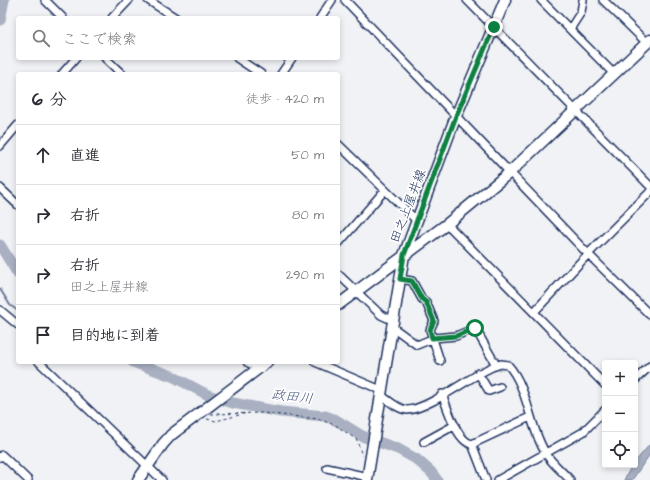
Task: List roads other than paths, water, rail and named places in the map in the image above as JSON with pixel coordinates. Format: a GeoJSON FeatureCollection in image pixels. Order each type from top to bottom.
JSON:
{"type":"FeatureCollection","features":[{"type":"Feature","properties":{"kind":"street"},"geometry":{"type":"LineString","coordinates":[[44,0],[61,16]]}},
{"type":"Feature","properties":{"kind":"street"},"geometry":{"type":"LineString","coordinates":[[114,16],[129,0]]}},
{"type":"Feature","properties":{"kind":"street"},"geometry":{"type":"LineString","coordinates":[[148,0],[173,16]]}},
{"type":"Feature","properties":{"kind":"street"},"geometry":{"type":"LineString","coordinates":[[321,16],[332,0]]}},
{"type":"Feature","properties":{"kind":"street"},"geometry":{"type":"LineString","coordinates":[[345,0],[509,173],[650,315]]}},
{"type":"Feature","properties":{"kind":"street"},"geometry":{"type":"LineString","coordinates":[[467,0],[650,186]]}},
{"type":"Feature","properties":{"kind":"street","name":"田之上屋井線"},"geometry":{"type":"LineString","coordinates":[[367,478],[404,255],[456,116],[505,0]]}},
{"type":"Feature","properties":{"kind":"street"},"geometry":{"type":"LineString","coordinates":[[570,29],[580,12],[582,0]]}},
{"type":"Feature","properties":{"kind":"street"},"geometry":{"type":"LineString","coordinates":[[340,303],[447,224],[509,173],[648,42],[602,0]]}},
{"type":"Feature","properties":{"kind":"street"},"geometry":{"type":"LineString","coordinates":[[543,1],[614,74]]}},
{"type":"Feature","properties":{"kind":"street"},"geometry":{"type":"LineString","coordinates":[[64,72],[74,60]]}},
{"type":"Feature","properties":{"kind":"street"},"geometry":{"type":"LineString","coordinates":[[107,60],[120,72]]}},
{"type":"Feature","properties":{"kind":"street"},"geometry":{"type":"LineString","coordinates":[[240,60],[258,72]]}},
{"type":"Feature","properties":{"kind":"street"},"geometry":{"type":"LineString","coordinates":[[282,72],[291,60]]}},
{"type":"Feature","properties":{"kind":"street"},"geometry":{"type":"LineString","coordinates":[[0,146],[16,127]]}},
{"type":"Feature","properties":{"kind":"street"},"geometry":{"type":"LineString","coordinates":[[340,146],[417,221]]}},
{"type":"Feature","properties":{"kind":"street"},"geometry":{"type":"LineString","coordinates":[[0,188],[16,203]]}},
{"type":"Feature","properties":{"kind":"street"},"geometry":{"type":"LineString","coordinates":[[340,242],[385,190]]}},
{"type":"Feature","properties":{"kind":"street"},"geometry":{"type":"LineString","coordinates":[[534,312],[588,254],[650,192]]}},
{"type":"Feature","properties":{"kind":"street"},"geometry":{"type":"LineString","coordinates":[[447,224],[602,382]]}},
{"type":"Feature","properties":{"kind":"street"},"geometry":{"type":"LineString","coordinates":[[340,276],[414,344],[432,338],[456,336],[475,328],[496,365]]}},
{"type":"Feature","properties":{"kind":"street"},"geometry":{"type":"LineString","coordinates":[[400,279],[412,281],[422,299],[426,302],[434,321],[430,330],[440,361]]}},
{"type":"Feature","properties":{"kind":"street"},"geometry":{"type":"LineString","coordinates":[[0,311],[16,323]]}},
{"type":"Feature","properties":{"kind":"street"},"geometry":{"type":"LineString","coordinates":[[41,364],[162,480]]}},
{"type":"Feature","properties":{"kind":"street"},"geometry":{"type":"LineString","coordinates":[[319,364],[381,393],[399,408],[408,410],[426,404],[478,373],[496,365],[508,365],[514,371],[530,417],[545,452],[570,480]]}},
{"type":"Feature","properties":{"kind":"street"},"geometry":{"type":"LineString","coordinates":[[138,480],[171,435],[203,413],[227,392],[263,365]]}},
{"type":"Feature","properties":{"kind":"street"},"geometry":{"type":"LineString","coordinates":[[638,377],[650,366]]}},
{"type":"Feature","properties":{"kind":"street"},"geometry":{"type":"LineString","coordinates":[[478,373],[489,391],[500,387]]}},
{"type":"Feature","properties":{"kind":"street"},"geometry":{"type":"LineString","coordinates":[[442,394],[463,440],[472,444],[486,480]]}},
{"type":"Feature","properties":{"kind":"street"},"geometry":{"type":"LineString","coordinates":[[498,480],[545,452],[583,432],[602,413]]}},
{"type":"Feature","properties":{"kind":"street"},"geometry":{"type":"LineString","coordinates":[[472,444],[530,417]]}},
{"type":"Feature","properties":{"kind":"street"},"geometry":{"type":"LineString","coordinates":[[424,442],[455,425]]}},
{"type":"Feature","properties":{"kind":"street"},"geometry":{"type":"LineString","coordinates":[[0,457],[2,455],[28,480]]}},
{"type":"Feature","properties":{"kind":"street"},"geometry":{"type":"LineString","coordinates":[[327,468],[367,478]]}},
{"type":"Feature","properties":{"kind":"water"},"geometry":{"type":"Polygon","coordinates":[[[650,444],[650,454],[632,480],[624,480],[630,468],[638,468],[638,458],[650,444]]]}},
{"type":"Feature","properties":{"kind":"waterway","name":"政田川"},"geometry":{"type":"LineString","coordinates":[[0,20],[4,0]]}},
{"type":"Feature","properties":{"kind":"waterway","name":"政田川"},"geometry":{"type":"LineString","coordinates":[[0,245],[16,271]]}},
{"type":"Feature","properties":{"kind":"waterway"},"geometry":{"type":"LineString","coordinates":[[0,289],[10,305],[16,310]]}},
{"type":"Feature","properties":{"kind":"waterway","name":"政田川"},"geometry":{"type":"LineString","coordinates":[[139,364],[172,376],[208,395],[233,403],[281,412],[325,416],[336,420],[362,436],[398,449],[416,459],[431,472],[437,480]]}}]}
